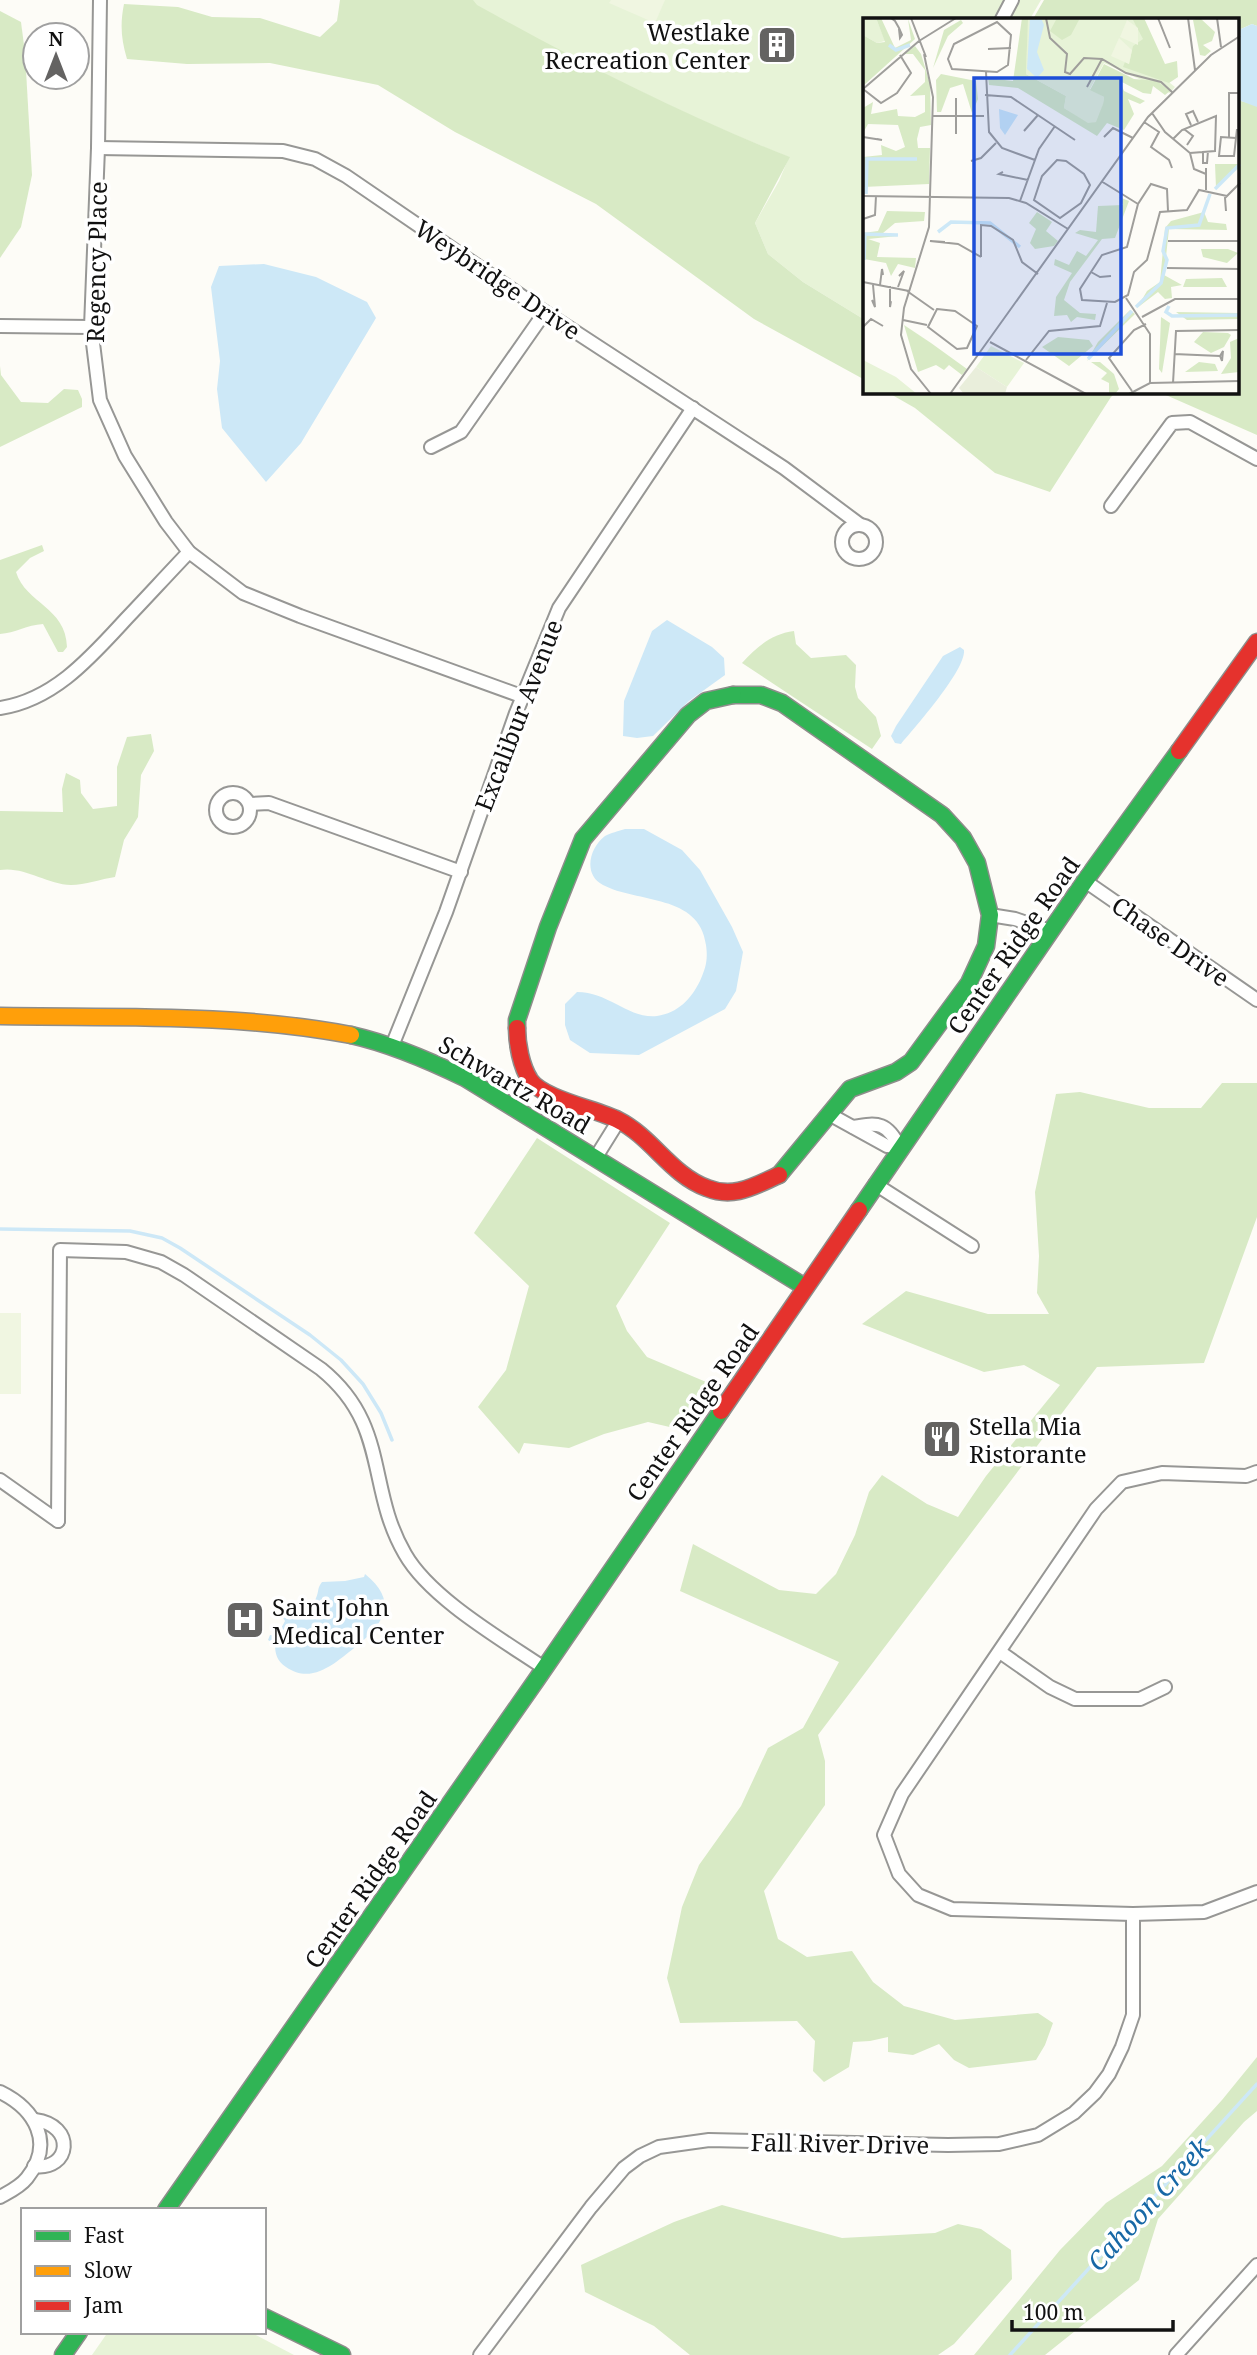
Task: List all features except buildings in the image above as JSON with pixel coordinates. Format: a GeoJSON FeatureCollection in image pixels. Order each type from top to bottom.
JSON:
{"type":"FeatureCollection","features":[{"type":"Feature","properties":{"kind":"street","name":"Regency Place"},"geometry":{"type":"LineString","coordinates":[[100,0],[91,327],[100,400],[125,456],[166,522],[190,552],[243,593],[524,697]]}},
{"type":"Feature","properties":{"kind":"street"},"geometry":{"type":"LineString","coordinates":[[1003,18],[1012,0]]}},
{"type":"Feature","properties":{"kind":"street","name":"Weybridge Drive"},"geometry":{"type":"LineString","coordinates":[[98,148],[284,151],[315,159],[784,467],[859,524]]}},
{"type":"Feature","properties":{"kind":"street"},"geometry":{"type":"LineString","coordinates":[[431,447],[461,432],[545,312]]}},
{"type":"Feature","properties":{"kind":"street"},"geometry":{"type":"LineString","coordinates":[[0,326],[91,327]]}},
{"type":"Feature","properties":{"kind":"street","name":"Excalibur Avenue"},"geometry":{"type":"LineString","coordinates":[[392,1046],[461,872],[516,713],[559,608],[693,408]]}},
{"type":"Feature","properties":{"kind":"street"},"geometry":{"type":"LineString","coordinates":[[1111,506],[1172,423],[1190,422],[1257,459]]}},
{"type":"Feature","properties":{"kind":"street"},"geometry":{"type":"LineString","coordinates":[[0,708],[38,697],[66,680],[190,552]]}},
{"type":"Feature","properties":{"kind":"street","name":"Center Ridge Road"},"geometry":{"type":"LineString","coordinates":[[167,2208],[544,1668],[1050,931],[1257,642]]}},
{"type":"Feature","properties":{"kind":"street"},"geometry":{"type":"LineString","coordinates":[[733,695],[761,695],[782,703],[942,815],[963,838],[977,863],[990,915],[986,946],[969,983],[911,1062],[896,1072],[850,1089],[781,1174],[738,1193],[708,1189],[699,1185],[681,1174],[638,1132],[619,1120],[563,1101],[531,1080],[517,1043],[517,1020],[548,927],[583,839],[688,715],[706,701],[733,695]]}},
{"type":"Feature","properties":{"kind":"street"},"geometry":{"type":"LineString","coordinates":[[250,804],[269,803],[461,872]]}},
{"type":"Feature","properties":{"kind":"street","name":"Chase Drive"},"geometry":{"type":"LineString","coordinates":[[1085,881],[1257,999]]}},
{"type":"Feature","properties":{"kind":"street"},"geometry":{"type":"LineString","coordinates":[[990,915],[1015,919],[1050,931]]}},
{"type":"Feature","properties":{"kind":"street","name":"Schwartz Road"},"geometry":{"type":"LineString","coordinates":[[0,1016],[271,1021],[328,1029],[392,1046],[444,1066],[805,1287]]}},
{"type":"Feature","properties":{"kind":"street"},"geometry":{"type":"LineString","coordinates":[[829,1114],[887,1146],[900,1147]]}},
{"type":"Feature","properties":{"kind":"street"},"geometry":{"type":"LineString","coordinates":[[596,1157],[619,1120]]}},
{"type":"Feature","properties":{"kind":"street"},"geometry":{"type":"LineString","coordinates":[[875,1184],[971,1246]]}},
{"type":"Feature","properties":{"kind":"street"},"geometry":{"type":"LineString","coordinates":[[0,1480],[58,1521],[60,1251],[126,1252],[150,1258],[184,1275],[321,1369],[335,1382],[354,1404],[364,1422],[389,1518],[413,1566],[437,1592],[544,1668]]}},
{"type":"Feature","properties":{"kind":"street"},"geometry":{"type":"LineString","coordinates":[[1257,1472],[1247,1476],[1162,1473],[1122,1482],[1097,1509],[902,1794],[884,1835],[899,1874],[918,1895],[952,1909],[1133,1914],[1204,1912],[1257,1892]]}},
{"type":"Feature","properties":{"kind":"street"},"geometry":{"type":"LineString","coordinates":[[1000,1652],[1050,1688],[1075,1699],[1140,1699],[1166,1688]]}},
{"type":"Feature","properties":{"kind":"street","name":"Fall River Drive"},"geometry":{"type":"LineString","coordinates":[[480,2355],[591,2207],[624,2168],[659,2147],[709,2140],[948,2146],[999,2144],[1038,2135],[1074,2113],[1095,2093],[1109,2074],[1133,2015],[1133,1914]]}},
{"type":"Feature","properties":{"kind":"street"},"geometry":{"type":"LineString","coordinates":[[0,2092],[20,2103],[35,2120],[54,2126],[61,2135],[64,2145],[61,2155],[46,2167],[34,2166]]}},
{"type":"Feature","properties":{"kind":"street"},"geometry":{"type":"LineString","coordinates":[[0,2197],[22,2184],[34,2166],[39,2142],[35,2120]]}},
{"type":"Feature","properties":{"kind":"street"},"geometry":{"type":"LineString","coordinates":[[1176,2355],[1257,2265]]}},
{"type":"Feature","properties":{"kind":"street"},"geometry":{"type":"LineString","coordinates":[[266,2318],[342,2355]]}},
{"type":"Feature","properties":{"kind":"street"},"geometry":{"type":"LineString","coordinates":[[63,2355],[78,2334]]}},
{"type":"Feature","properties":{"kind":"green space"},"geometry":{"type":"Polygon","coordinates":[[[340,0],[473,0],[477,5],[592,67],[710,123],[790,157],[755,223],[768,254],[803,282],[863,319],[863,379],[754,319],[596,204],[455,132],[378,85],[270,63],[187,64],[127,59],[122,38],[124,4],[178,7],[212,17],[260,18],[320,37],[337,21],[340,0]]]}},
{"type":"Feature","properties":{"kind":"green space"},"geometry":{"type":"Polygon","coordinates":[[[470,0],[1041,0],[1031,18],[863,18],[863,319],[803,282],[768,254],[755,223],[779,181],[789,157],[631,86],[476,7],[470,0]]]}},
{"type":"Feature","properties":{"kind":"green space"},"geometry":{"type":"Polygon","coordinates":[[[611,0],[665,0],[655,23],[609,3],[611,0]]]}},
{"type":"Feature","properties":{"kind":"green space"},"geometry":{"type":"Polygon","coordinates":[[[1044,0],[1257,0],[1257,26],[1252,24],[1241,29],[1240,32],[1240,18],[1034,18],[1044,0]]]}},
{"type":"Feature","properties":{"kind":"green space"},"geometry":{"type":"Polygon","coordinates":[[[0,11],[21,22],[21,91],[27,91],[32,175],[21,227],[0,258],[0,11]]]}},
{"type":"Feature","properties":{"kind":"green space"},"geometry":{"type":"Polygon","coordinates":[[[1240,99],[1257,105],[1257,435],[1164,394],[1240,394],[1240,99]]]}},
{"type":"Feature","properties":{"kind":"green space"},"geometry":{"type":"Polygon","coordinates":[[[0,366],[1,375],[21,402],[48,403],[64,389],[78,390],[82,407],[0,447],[0,366]]]}},
{"type":"Feature","properties":{"kind":"green space"},"geometry":{"type":"Polygon","coordinates":[[[890,394],[1114,394],[1050,492],[995,473],[915,408],[890,394]]]}},
{"type":"Feature","properties":{"kind":"green space"},"geometry":{"type":"Polygon","coordinates":[[[42,545],[44,551],[30,558],[16,572],[28,592],[60,623],[67,647],[63,652],[58,652],[43,624],[0,634],[0,560],[42,545]]]}},
{"type":"Feature","properties":{"kind":"green space"},"geometry":{"type":"Polygon","coordinates":[[[794,631],[796,644],[811,658],[846,655],[856,665],[855,687],[858,698],[876,717],[881,736],[872,749],[742,663],[765,642],[794,631]]]}},
{"type":"Feature","properties":{"kind":"green space"},"geometry":{"type":"Polygon","coordinates":[[[151,734],[154,751],[141,775],[138,817],[124,840],[115,877],[71,885],[9,869],[0,870],[0,811],[63,812],[62,789],[66,773],[80,780],[81,793],[93,809],[117,806],[117,767],[127,737],[151,734]]]}},
{"type":"Feature","properties":{"kind":"green space"},"geometry":{"type":"Polygon","coordinates":[[[1222,1083],[1257,1083],[1257,1217],[1204,1363],[1097,1367],[818,1735],[825,1761],[825,1805],[764,1891],[778,1939],[807,1957],[852,1951],[873,1982],[904,2006],[955,2020],[1038,2013],[1053,2023],[1045,2045],[1036,2060],[969,2068],[954,2060],[939,2044],[913,2055],[888,2052],[888,2037],[853,2042],[849,2067],[824,2082],[813,2071],[815,2041],[797,2021],[680,2023],[667,1978],[682,1907],[699,1865],[741,1806],[768,1748],[803,1728],[839,1662],[680,1591],[693,1544],[779,1590],[816,1594],[836,1574],[855,1535],[869,1492],[882,1475],[927,1504],[958,1517],[986,1476],[1060,1385],[1024,1365],[984,1372],[862,1324],[906,1291],[988,1314],[1049,1314],[1037,1293],[1039,1256],[1035,1192],[1056,1094],[1080,1092],[1149,1108],[1201,1108],[1222,1083]]]}},
{"type":"Feature","properties":{"kind":"green space"},"geometry":{"type":"Polygon","coordinates":[[[537,1138],[670,1223],[616,1306],[627,1331],[647,1357],[718,1387],[687,1431],[648,1422],[604,1434],[569,1448],[524,1443],[519,1454],[478,1407],[506,1370],[529,1286],[474,1233],[537,1138]]]}},
{"type":"Feature","properties":{"kind":"green space"},"geometry":{"type":"Polygon","coordinates":[[[0,1313],[21,1313],[21,1394],[0,1394],[0,1313]]]}},
{"type":"Feature","properties":{"kind":"green space"},"geometry":{"type":"Polygon","coordinates":[[[1257,2057],[1257,2111],[1244,2122],[1158,2219],[1139,2280],[1045,2355],[974,2355],[1060,2250],[1106,2203],[1162,2166],[1257,2057]]]}},
{"type":"Feature","properties":{"kind":"green space"},"geometry":{"type":"Polygon","coordinates":[[[722,2205],[842,2238],[935,2233],[958,2224],[981,2229],[1011,2250],[1012,2279],[954,2344],[938,2355],[690,2355],[654,2326],[585,2292],[581,2265],[674,2222],[722,2205]]]}},
{"type":"Feature","properties":{"kind":"green space"},"geometry":{"type":"Polygon","coordinates":[[[107,2334],[254,2334],[294,2355],[92,2355],[107,2334]]]}},
{"type":"Feature","properties":{"kind":"water"},"geometry":{"type":"Polygon","coordinates":[[[1252,24],[1257,26],[1257,107],[1240,99],[1241,29],[1252,24]]]}},
{"type":"Feature","properties":{"kind":"water"},"geometry":{"type":"Polygon","coordinates":[[[264,264],[316,277],[367,302],[376,318],[301,443],[266,482],[222,428],[217,389],[220,361],[211,287],[219,266],[264,264]]]}},
{"type":"Feature","properties":{"kind":"water"},"geometry":{"type":"Polygon","coordinates":[[[667,620],[712,647],[724,658],[725,675],[689,701],[653,736],[623,736],[624,701],[652,631],[667,620]]]}},
{"type":"Feature","properties":{"kind":"water"},"geometry":{"type":"Polygon","coordinates":[[[960,647],[964,650],[962,659],[949,684],[901,744],[895,743],[891,736],[896,726],[943,656],[960,647]]]}},
{"type":"Feature","properties":{"kind":"water"},"geometry":{"type":"Polygon","coordinates":[[[625,829],[644,829],[682,850],[700,870],[743,952],[736,991],[725,1009],[639,1055],[590,1053],[570,1040],[565,1025],[565,1004],[577,992],[599,996],[637,1014],[657,1016],[671,1012],[688,999],[700,981],[706,963],[706,945],[701,929],[692,917],[680,908],[617,891],[597,881],[593,875],[590,861],[595,847],[605,836],[625,829]]]}},
{"type":"Feature","properties":{"kind":"water"},"geometry":{"type":"Polygon","coordinates":[[[365,1574],[382,1593],[384,1602],[381,1620],[375,1628],[333,1664],[315,1673],[296,1672],[283,1665],[277,1657],[275,1644],[268,1640],[270,1635],[277,1636],[285,1621],[282,1616],[288,1619],[308,1609],[314,1602],[322,1582],[345,1581],[364,1577],[365,1574]]]}},
{"type":"Feature","properties":{"kind":"waterway"},"geometry":{"type":"LineString","coordinates":[[0,1229],[130,1231],[162,1238],[310,1335],[341,1360],[363,1384],[381,1413],[392,1440]]}},
{"type":"Feature","properties":{"kind":"waterway","name":"Cahoon Creek"},"geometry":{"type":"LineString","coordinates":[[1010,2355],[1257,2084]]}},
{"type":"Feature","properties":{"kind":"traffic: fast"},"geometry":{"type":"LineString","coordinates":[[733,695],[761,695],[782,703],[942,815],[963,838],[977,863],[990,915],[986,946],[969,983],[911,1062],[896,1072],[850,1089],[779,1175]]}},
{"type":"Feature","properties":{"kind":"traffic: fast"},"geometry":{"type":"LineString","coordinates":[[517,1028],[517,1020],[548,927],[583,839],[688,715],[706,701],[733,695]]}},
{"type":"Feature","properties":{"kind":"traffic: fast"},"geometry":{"type":"LineString","coordinates":[[859,1210],[1085,881],[1179,751]]}},
{"type":"Feature","properties":{"kind":"traffic: fast"},"geometry":{"type":"LineString","coordinates":[[351,1035],[409,1053],[465,1078],[805,1287]]}},
{"type":"Feature","properties":{"kind":"traffic: fast"},"geometry":{"type":"LineString","coordinates":[[167,2208],[721,1411]]}},
{"type":"Feature","properties":{"kind":"traffic: fast"},"geometry":{"type":"LineString","coordinates":[[266,2318],[342,2355]]}},
{"type":"Feature","properties":{"kind":"traffic: fast"},"geometry":{"type":"LineString","coordinates":[[63,2355],[78,2334]]}},
{"type":"Feature","properties":{"kind":"traffic: slow"},"geometry":{"type":"LineString","coordinates":[[0,1016],[220,1020],[351,1035]]}},
{"type":"Feature","properties":{"kind":"traffic: jam"},"geometry":{"type":"LineString","coordinates":[[1179,751],[1257,642]]}},
{"type":"Feature","properties":{"kind":"traffic: jam"},"geometry":{"type":"LineString","coordinates":[[517,1028],[522,1062],[530,1080],[537,1087],[630,1127],[694,1182],[717,1191],[735,1192],[779,1175]]}},
{"type":"Feature","properties":{"kind":"traffic: jam"},"geometry":{"type":"LineString","coordinates":[[721,1411],[859,1210]]}},
{"type":"Feature","properties":{"kind":"place","name":"Westlake Recreation Center"},"geometry":{"type":"Point","coordinates":[777,45]}},
{"type":"Feature","properties":{"kind":"place","name":"Stella Mia Ristorante"},"geometry":{"type":"Point","coordinates":[942,1439]}},
{"type":"Feature","properties":{"kind":"place","name":"Saint John Medical Center"},"geometry":{"type":"Point","coordinates":[245,1620]}}]}
